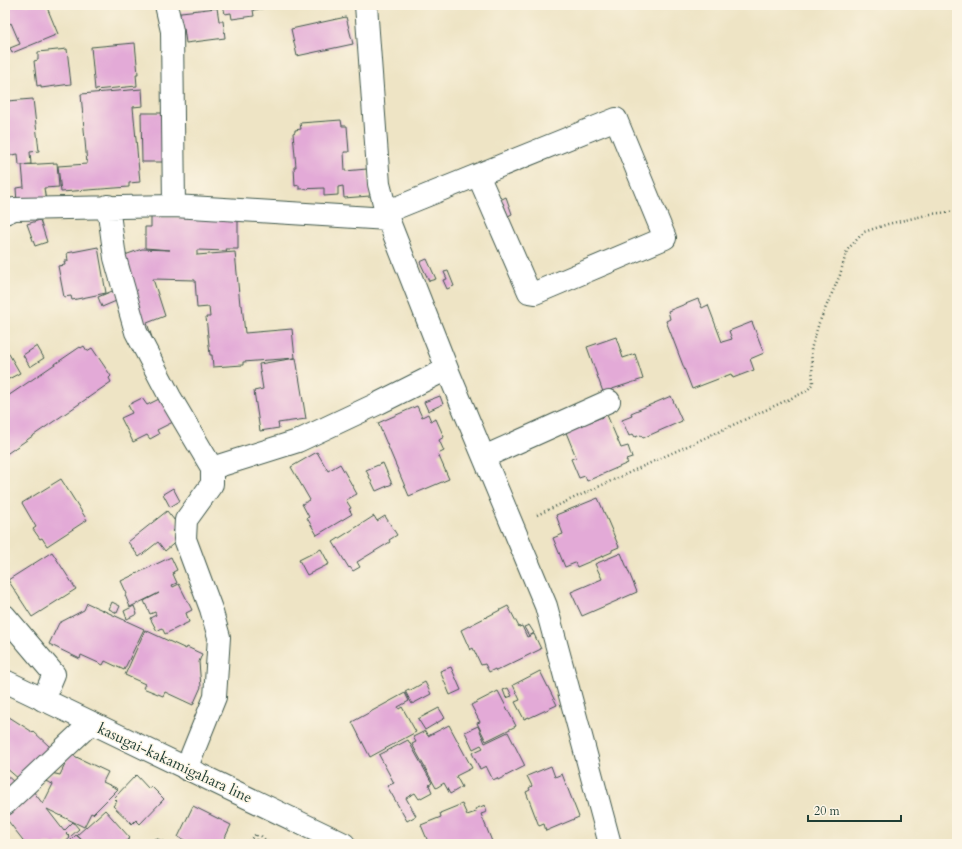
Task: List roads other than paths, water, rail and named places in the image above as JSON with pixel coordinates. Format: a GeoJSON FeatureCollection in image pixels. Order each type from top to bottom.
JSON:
{"type":"FeatureCollection","features":[{"type":"Feature","properties":{"kind":"street"},"geometry":{"type":"LineString","coordinates":[[166,5],[172,31],[174,206]]}},
{"type":"Feature","properties":{"kind":"street"},"geometry":{"type":"LineString","coordinates":[[366,5],[379,184],[387,216],[447,369],[546,606],[610,844]]}},
{"type":"Feature","properties":{"kind":"street"},"geometry":{"type":"LineString","coordinates":[[8,210],[108,206],[174,206],[387,216],[478,175],[616,119],[665,238],[535,293],[529,292],[478,175]]}},
{"type":"Feature","properties":{"kind":"street"},"geometry":{"type":"LineString","coordinates":[[108,206],[115,258],[136,332],[170,397],[212,468],[212,484],[186,520],[185,539],[211,609],[219,637],[215,697],[186,768]]}},
{"type":"Feature","properties":{"kind":"street"},"geometry":{"type":"LineString","coordinates":[[212,468],[298,441],[447,369]]}},
{"type":"Feature","properties":{"kind":"street"},"geometry":{"type":"LineString","coordinates":[[484,457],[609,401]]}},
{"type":"Feature","properties":{"kind":"street"},"geometry":{"type":"LineString","coordinates":[[5,616],[54,674],[43,700]]}},
{"type":"Feature","properties":{"kind":"street"},"geometry":{"type":"LineString","coordinates":[[5,640],[39,657]]}},
{"type":"Feature","properties":{"kind":"street","name":"kasugai-kakamigahara line"},"geometry":{"type":"LineString","coordinates":[[5,681],[344,844]]}},
{"type":"Feature","properties":{"kind":"street"},"geometry":{"type":"LineString","coordinates":[[5,804],[91,723]]}}]}
